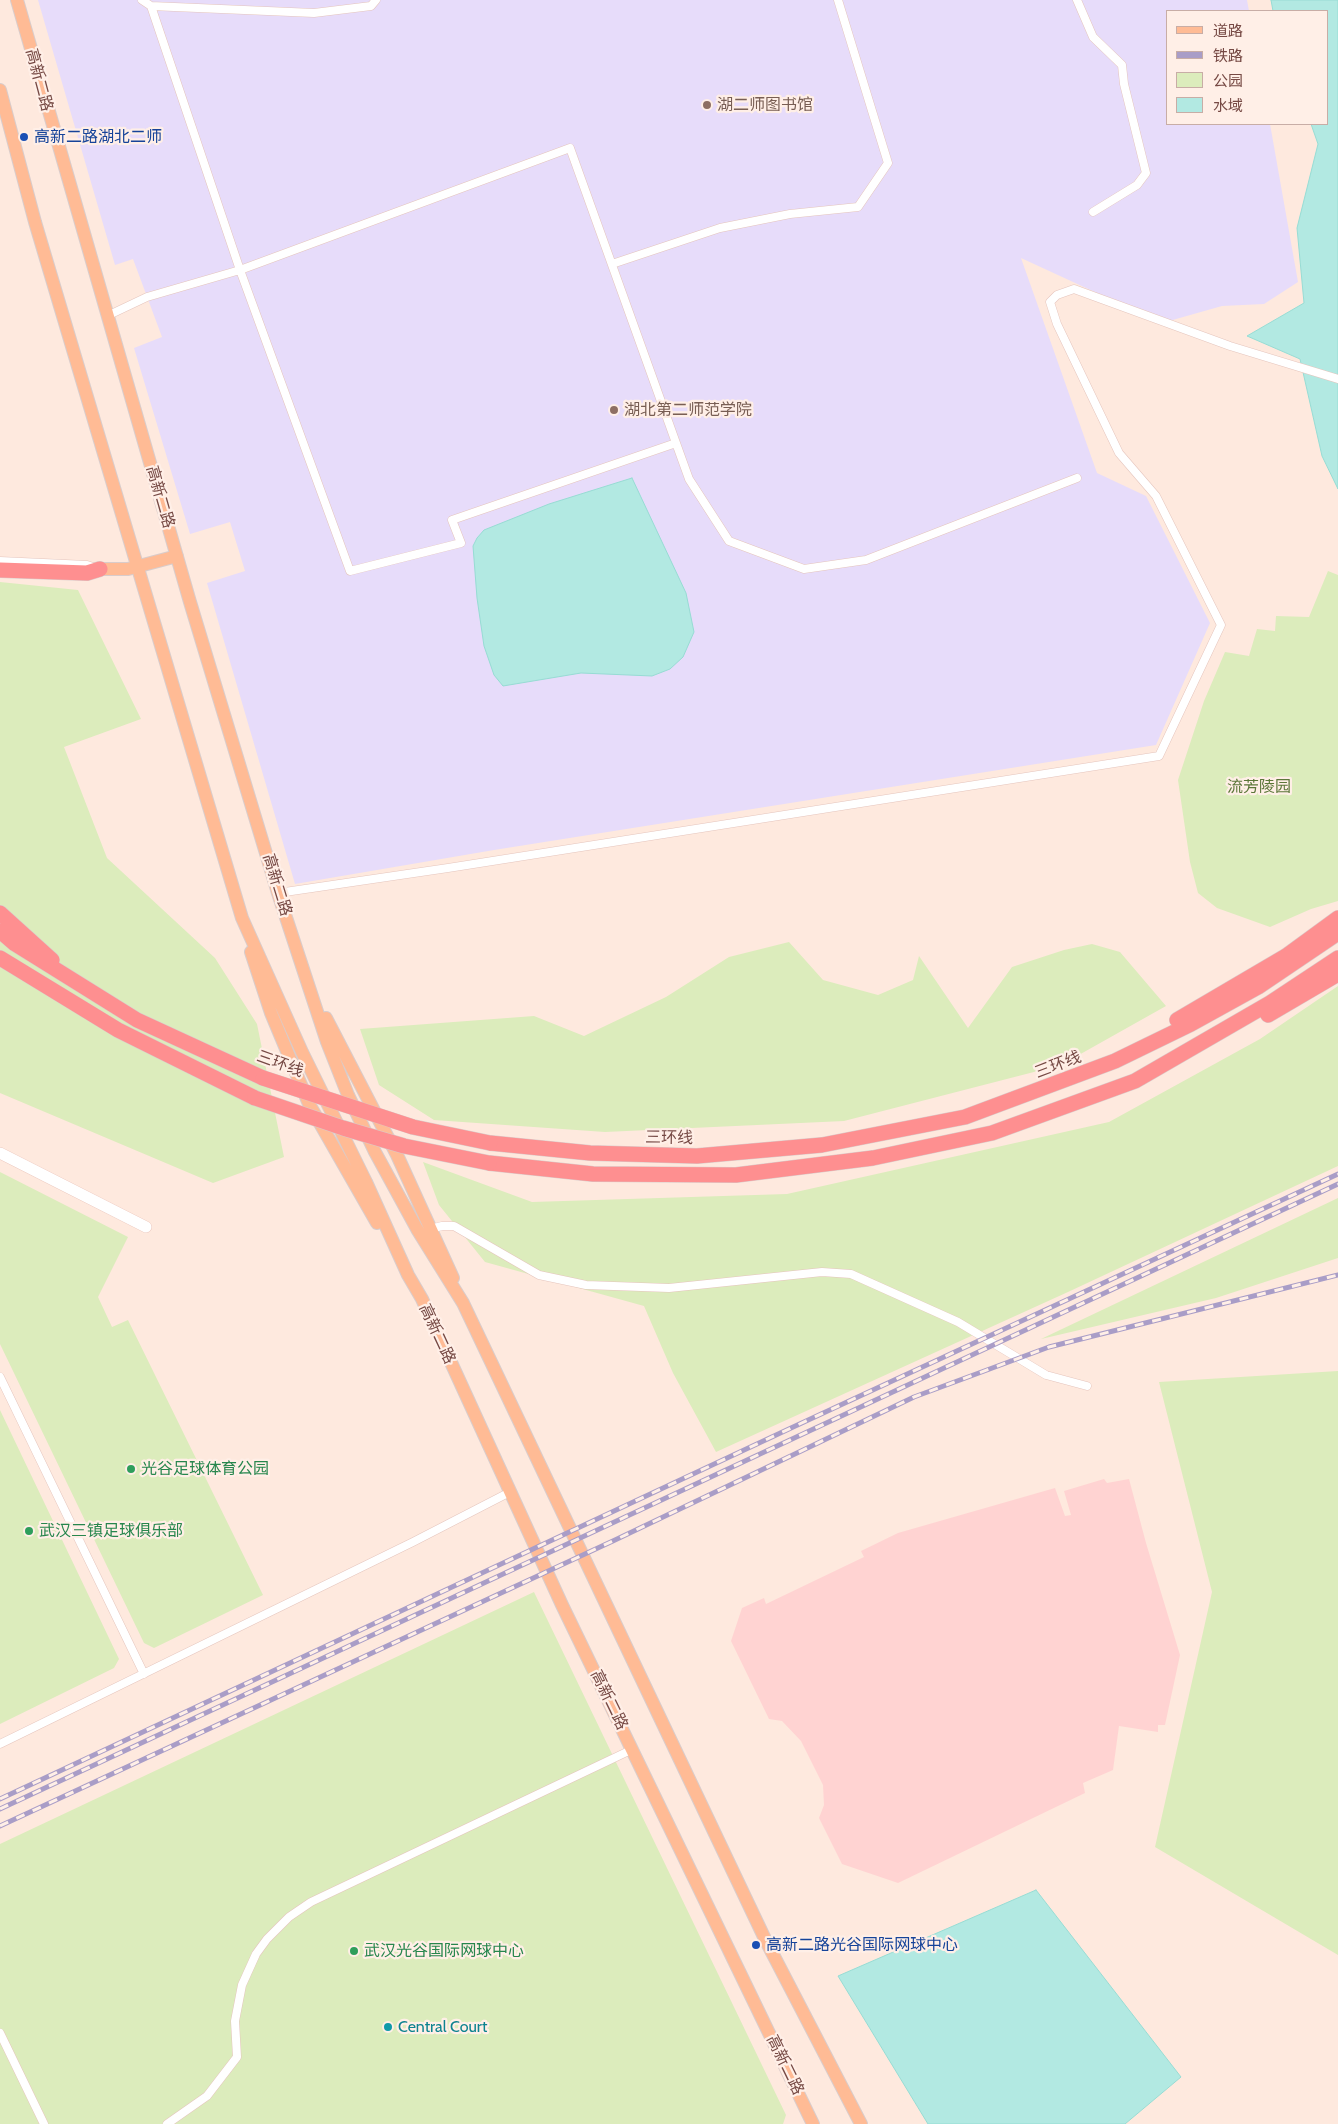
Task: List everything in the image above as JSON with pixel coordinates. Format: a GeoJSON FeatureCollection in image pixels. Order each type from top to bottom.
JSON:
{"type":"FeatureCollection","features":[{"type":"Feature","properties":{"kind":"highway"},"geometry":{"type":"LineString","coordinates":[[0,570],[88,573],[100,569]]}},
{"type":"Feature","properties":{"kind":"highway"},"geometry":{"type":"LineString","coordinates":[[0,913],[35,943],[71,979]]}},
{"type":"Feature","properties":{"kind":"highway"},"geometry":{"type":"LineString","coordinates":[[1115,1061],[1176,1021],[1286,956],[1338,918]]}},
{"type":"Feature","properties":{"kind":"highway","name":"三环线"},"geometry":{"type":"LineString","coordinates":[[0,933],[138,1020],[263,1078],[413,1127],[490,1143],[590,1153],[696,1156],[822,1145],[965,1117],[1115,1061],[1222,1008],[1292,965],[1338,933]]}},
{"type":"Feature","properties":{"kind":"highway"},"geometry":{"type":"LineString","coordinates":[[0,958],[118,1030],[255,1098],[343,1128],[404,1146],[489,1164],[592,1174],[736,1174],[873,1158],[992,1132],[1136,1081],[1270,1003],[1338,958]]}},
{"type":"Feature","properties":{"kind":"highway"},"geometry":{"type":"LineString","coordinates":[[1197,1045],[1277,1011],[1338,974]]}},
{"type":"Feature","properties":{"kind":"main road","name":"高新二路"},"geometry":{"type":"LineString","coordinates":[[17,0],[177,556],[278,893],[327,1042],[348,1095],[375,1152],[417,1229],[463,1304]]}},
{"type":"Feature","properties":{"kind":"main road","name":"高新二路"},"geometry":{"type":"LineString","coordinates":[[0,90],[35,222],[242,918],[302,1052],[366,1182],[408,1275],[422,1299],[558,1596],[813,2124]]}},
{"type":"Feature","properties":{"kind":"main road"},"geometry":{"type":"LineString","coordinates":[[100,569],[128,569],[177,556]]}},
{"type":"Feature","properties":{"kind":"main road","name":"高新二路"},"geometry":{"type":"LineString","coordinates":[[312,993],[397,1156],[446,1260],[463,1304],[561,1506],[630,1658],[747,1904],[861,2124]]}},
{"type":"Feature","properties":{"kind":"street"},"geometry":{"type":"LineString","coordinates":[[142,0],[151,6],[314,13],[370,6],[376,0]]}},
{"type":"Feature","properties":{"kind":"street"},"geometry":{"type":"LineString","coordinates":[[612,264],[720,228],[790,214],[858,206],[888,163],[838,0]]}},
{"type":"Feature","properties":{"kind":"street"},"geometry":{"type":"LineString","coordinates":[[1077,0],[1093,37],[1122,66],[1124,84],[1146,173],[1137,185],[1093,212]]}},
{"type":"Feature","properties":{"kind":"street"},"geometry":{"type":"LineString","coordinates":[[151,6],[240,270],[350,571],[460,542],[452,520],[676,443]]}},
{"type":"Feature","properties":{"kind":"street"},"geometry":{"type":"LineString","coordinates":[[107,316],[148,297],[240,270],[570,148],[689,479],[729,541],[804,568],[866,560],[1077,478]]}},
{"type":"Feature","properties":{"kind":"street"},"geometry":{"type":"LineString","coordinates":[[278,893],[1159,756],[1221,625],[1156,496],[1119,453],[1057,324],[1050,302],[1057,295],[1074,290],[1230,346],[1338,380]]}},
{"type":"Feature","properties":{"kind":"street"},"geometry":{"type":"LineString","coordinates":[[0,561],[87,565],[100,569]]}},
{"type":"Feature","properties":{"kind":"street"},"geometry":{"type":"LineString","coordinates":[[0,1153],[146,1227]]}},
{"type":"Feature","properties":{"kind":"street"},"geometry":{"type":"LineString","coordinates":[[430,1229],[454,1226],[539,1275],[586,1285],[669,1288],[822,1272],[851,1274],[958,1322],[1046,1375],[1087,1386]]}},
{"type":"Feature","properties":{"kind":"street"},"geometry":{"type":"LineString","coordinates":[[0,1377],[144,1674]]}},
{"type":"Feature","properties":{"kind":"street"},"geometry":{"type":"LineString","coordinates":[[0,1744],[413,1542],[510,1492]]}},
{"type":"Feature","properties":{"kind":"street"},"geometry":{"type":"LineString","coordinates":[[167,2124],[207,2096],[237,2057],[234,2039],[235,2021],[247,1970],[267,1939],[289,1916],[311,1902],[633,1749]]}},
{"type":"Feature","properties":{"kind":"street"},"geometry":{"type":"LineString","coordinates":[[0,2033],[44,2124]]}},
{"type":"Feature","properties":{"kind":"shaded area","name":"湖北第二师范学院"},"geometry":{"type":"Polygon","coordinates":[[[38,0],[1247,0],[1249,10],[1166,10],[1166,125],[1270,125],[1298,282],[1264,304],[1222,306],[1162,323],[1021,258],[1097,473],[1146,496],[1210,623],[1156,745],[494,850],[295,884],[207,583],[245,571],[230,522],[190,534],[134,348],[162,337],[133,259],[115,265],[38,0]]]}},
{"type":"Feature","properties":{"kind":"shaded area"},"geometry":{"type":"Polygon","coordinates":[[[1104,1479],[1107,1483],[1129,1479],[1180,1655],[1165,1725],[1158,1725],[1158,1732],[1119,1726],[1113,1770],[1083,1783],[1085,1793],[898,1883],[842,1864],[819,1818],[824,1805],[823,1785],[801,1741],[782,1721],[769,1719],[731,1641],[742,1608],[764,1598],[766,1604],[864,1557],[861,1551],[898,1533],[1055,1488],[1065,1516],[1071,1515],[1064,1491],[1104,1479]]]}},
{"type":"Feature","properties":{"kind":"green space","name":"流芳陵园"},"geometry":{"type":"Polygon","coordinates":[[[1328,571],[1338,575],[1338,901],[1311,909],[1270,927],[1217,908],[1198,893],[1190,862],[1178,780],[1204,701],[1225,652],[1249,656],[1257,629],[1275,631],[1276,616],[1309,617],[1328,571]]]}},
{"type":"Feature","properties":{"kind":"green space"},"geometry":{"type":"Polygon","coordinates":[[[0,582],[78,590],[141,719],[64,747],[107,858],[215,958],[257,1024],[284,1157],[213,1183],[0,1093],[0,582]]]}},
{"type":"Feature","properties":{"kind":"green space"},"geometry":{"type":"Polygon","coordinates":[[[789,942],[823,980],[878,995],[913,980],[919,956],[968,1028],[1012,967],[1064,950],[1092,944],[1120,952],[1166,1006],[1061,1065],[844,1121],[605,1132],[434,1120],[379,1085],[360,1029],[534,1016],[584,1036],[666,997],[729,957],[789,942]]]}},
{"type":"Feature","properties":{"kind":"green space"},"geometry":{"type":"Polygon","coordinates":[[[1338,986],[1338,1166],[1068,1292],[716,1452],[673,1373],[644,1306],[485,1262],[439,1205],[423,1162],[532,1202],[787,1194],[1109,1122],[1260,1039],[1338,986]]]}},
{"type":"Feature","properties":{"kind":"green space","name":"光谷足球体育公园"},"geometry":{"type":"Polygon","coordinates":[[[0,1172],[128,1237],[98,1297],[112,1327],[128,1320],[263,1595],[154,1648],[144,1643],[0,1344],[0,1172]]]}},
{"type":"Feature","properties":{"kind":"green space"},"geometry":{"type":"Polygon","coordinates":[[[1338,1198],[1338,1258],[1216,1298],[1041,1339],[1338,1198]]]}},
{"type":"Feature","properties":{"kind":"green space"},"geometry":{"type":"Polygon","coordinates":[[[1338,1371],[1338,1955],[1155,1847],[1212,1592],[1159,1382],[1338,1371]]]}},
{"type":"Feature","properties":{"kind":"green space","name":"武汉三镇足球俱乐部"},"geometry":{"type":"Polygon","coordinates":[[[0,1410],[119,1659],[114,1668],[0,1724],[0,1410]]]}},
{"type":"Feature","properties":{"kind":"green space","name":"武汉光谷国际网球中心"},"geometry":{"type":"Polygon","coordinates":[[[534,1592],[786,2115],[783,2124],[0,2124],[0,1844],[534,1592]]]}},
{"type":"Feature","properties":{"kind":"water"},"geometry":{"type":"Polygon","coordinates":[[[1271,0],[1338,0],[1338,489],[1322,456],[1300,359],[1247,336],[1304,303],[1297,228],[1318,144],[1311,125],[1328,125],[1328,10],[1273,10],[1271,0]]]}},
{"type":"Feature","properties":{"kind":"water"},"geometry":{"type":"Polygon","coordinates":[[[632,478],[686,593],[694,632],[683,657],[670,669],[652,676],[581,673],[503,686],[494,675],[484,646],[477,598],[473,546],[477,538],[484,530],[549,504],[632,478]]]}},
{"type":"Feature","properties":{"kind":"water"},"geometry":{"type":"Polygon","coordinates":[[[1036,1890],[1181,2077],[1125,2124],[928,2124],[838,1976],[1036,1890]]]}},
{"type":"Feature","properties":{"kind":"railway"},"geometry":{"type":"LineString","coordinates":[[0,1799],[1338,1174]]}},
{"type":"Feature","properties":{"kind":"railway"},"geometry":{"type":"LineString","coordinates":[[0,1809],[1338,1184]]}},
{"type":"Feature","properties":{"kind":"railway"},"geometry":{"type":"LineString","coordinates":[[0,1826],[615,1540],[914,1397],[1049,1347],[1338,1275]]}},
{"type":"Feature","properties":{"kind":"place","name":"湖二师图书馆"},"geometry":{"type":"Point","coordinates":[707,105]}},
{"type":"Feature","properties":{"kind":"place","name":"高新二路湖北二师"},"geometry":{"type":"Point","coordinates":[24,137]}},
{"type":"Feature","properties":{"kind":"place","name":"湖北第二师范学院"},"geometry":{"type":"Point","coordinates":[614,410]}},
{"type":"Feature","properties":{"kind":"place","name":"光谷足球体育公园"},"geometry":{"type":"Point","coordinates":[131,1469]}},
{"type":"Feature","properties":{"kind":"place","name":"武汉三镇足球俱乐部"},"geometry":{"type":"Point","coordinates":[29,1531]}},
{"type":"Feature","properties":{"kind":"place","name":"高新二路光谷国际网球中心"},"geometry":{"type":"Point","coordinates":[756,1945]}},
{"type":"Feature","properties":{"kind":"place","name":"武汉光谷国际网球中心"},"geometry":{"type":"Point","coordinates":[354,1951]}},
{"type":"Feature","properties":{"kind":"place","name":"Central Court"},"geometry":{"type":"Point","coordinates":[388,2027]}}]}
